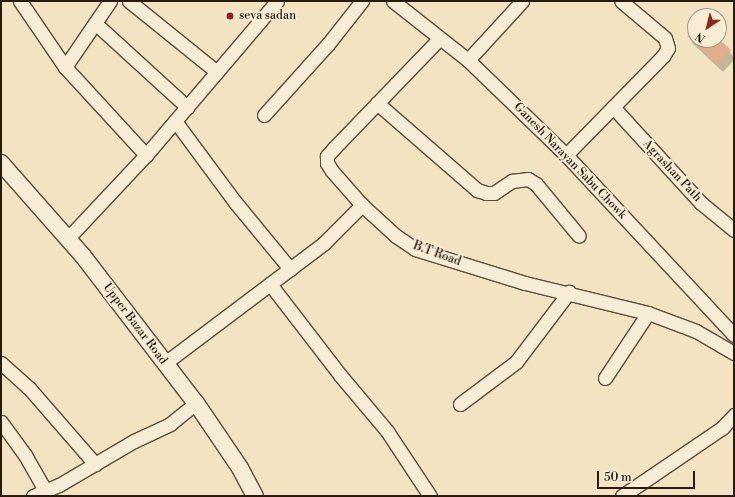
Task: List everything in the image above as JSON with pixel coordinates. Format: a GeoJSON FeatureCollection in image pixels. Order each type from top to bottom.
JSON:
{"type":"FeatureCollection","features":[{"type":"Feature","properties":{"kind":"street"},"geometry":{"type":"LineString","coordinates":[[20,1],[65,68],[146,155]]}},
{"type":"Feature","properties":{"kind":"street"},"geometry":{"type":"LineString","coordinates":[[65,68],[110,1]]}},
{"type":"Feature","properties":{"kind":"street"},"geometry":{"type":"LineString","coordinates":[[129,1],[217,72]]}},
{"type":"Feature","properties":{"kind":"street"},"geometry":{"type":"LineString","coordinates":[[68,238],[146,155],[277,1]]}},
{"type":"Feature","properties":{"kind":"street"},"geometry":{"type":"LineString","coordinates":[[264,115],[328,44],[362,1]]}},
{"type":"Feature","properties":{"kind":"street","name":"Ganesh Narayan Sabu Chowk"},"geometry":{"type":"LineString","coordinates":[[393,1],[439,39],[468,60],[566,155],[734,335]]}},
{"type":"Feature","properties":{"kind":"street"},"geometry":{"type":"LineString","coordinates":[[468,60],[522,1]]}},
{"type":"Feature","properties":{"kind":"street"},"geometry":{"type":"LineString","coordinates":[[566,155],[663,56],[668,48],[665,38],[621,1]]}},
{"type":"Feature","properties":{"kind":"street"},"geometry":{"type":"LineString","coordinates":[[96,23],[187,107]]}},
{"type":"Feature","properties":{"kind":"street","name":"B.T Road"},"geometry":{"type":"LineString","coordinates":[[439,39],[327,156],[327,163],[332,172],[362,205],[396,236],[415,249],[525,283],[569,292],[648,313],[696,331],[734,352]]}},
{"type":"Feature","properties":{"kind":"street"},"geometry":{"type":"LineString","coordinates":[[377,103],[477,190],[486,193],[494,193],[512,181],[528,179],[536,184],[579,236]]}},
{"type":"Feature","properties":{"kind":"street","name":"Agrashan Path"},"geometry":{"type":"LineString","coordinates":[[613,107],[701,203],[734,230]]}},
{"type":"Feature","properties":{"kind":"street"},"geometry":{"type":"LineString","coordinates":[[175,121],[235,202],[290,269]]}},
{"type":"Feature","properties":{"kind":"street","name":"Upper Bazar Road"},"geometry":{"type":"LineString","coordinates":[[2,168],[68,238],[165,362],[196,403],[240,468],[255,496]]}},
{"type":"Feature","properties":{"kind":"street"},"geometry":{"type":"LineString","coordinates":[[165,362],[324,243],[362,205]]}},
{"type":"Feature","properties":{"kind":"street"},"geometry":{"type":"LineString","coordinates":[[270,284],[340,375],[387,431],[430,496]]}},
{"type":"Feature","properties":{"kind":"street"},"geometry":{"type":"LineString","coordinates":[[460,404],[516,362],[569,292]]}},
{"type":"Feature","properties":{"kind":"street"},"geometry":{"type":"LineString","coordinates":[[604,378],[648,313]]}},
{"type":"Feature","properties":{"kind":"street"},"geometry":{"type":"LineString","coordinates":[[1,363],[29,388],[95,464]]}},
{"type":"Feature","properties":{"kind":"street"},"geometry":{"type":"LineString","coordinates":[[1,422],[25,456],[39,493],[59,485],[134,441],[170,424],[196,403]]}},
{"type":"Feature","properties":{"kind":"street"},"geometry":{"type":"LineString","coordinates":[[622,496],[722,428],[734,415]]}},
{"type":"Feature","properties":{"kind":"building"},"geometry":{"type":"Polygon","coordinates":[[[727,46],[731,50],[718,65],[700,48],[727,48],[727,46]]]}},
{"type":"Feature","properties":{"kind":"place","name":"seva sadan"},"geometry":{"type":"Point","coordinates":[230,16]}}]}
